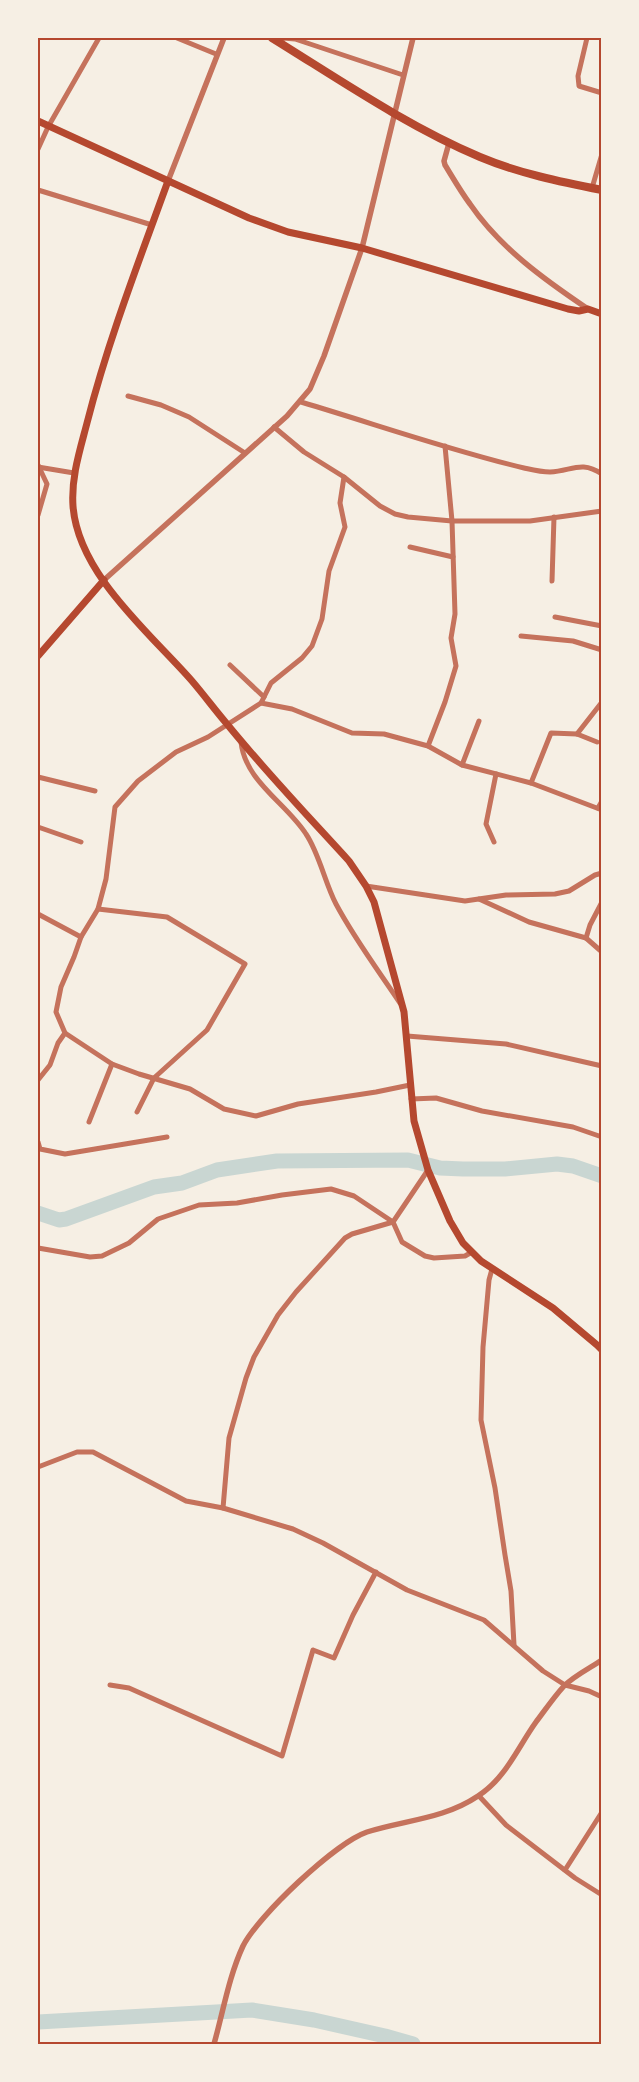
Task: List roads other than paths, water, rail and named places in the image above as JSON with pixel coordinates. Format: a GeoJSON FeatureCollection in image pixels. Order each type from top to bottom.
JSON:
{"type":"FeatureCollection","features":[{"type":"Feature","properties":{"kind":"highway"},"geometry":{"type":"LineString","coordinates":[[272,38],[393,113],[449,143],[507,167],[602,190]]}},
{"type":"Feature","properties":{"kind":"main road"},"geometry":{"type":"LineString","coordinates":[[38,121],[249,218],[288,232],[362,248],[568,309],[579,311],[588,309],[602,314]]}},
{"type":"Feature","properties":{"kind":"main road"},"geometry":{"type":"LineString","coordinates":[[168,181],[96,387],[74,473],[72,504],[78,534],[104,580],[125,610],[192,680],[226,724],[349,861],[366,886],[374,902],[403,1008],[408,1036],[414,1122],[428,1170],[450,1221],[463,1243],[492,1269],[553,1308],[602,1350]]}},
{"type":"Feature","properties":{"kind":"main road"},"geometry":{"type":"LineString","coordinates":[[38,656],[104,580]]}},
{"type":"Feature","properties":{"kind":"street"},"geometry":{"type":"LineString","coordinates":[[38,149],[48,127],[100,38]]}},
{"type":"Feature","properties":{"kind":"street"},"geometry":{"type":"LineString","coordinates":[[177,38],[216,54]]}},
{"type":"Feature","properties":{"kind":"street"},"geometry":{"type":"LineString","coordinates":[[168,181],[216,54],[224,38]]}},
{"type":"Feature","properties":{"kind":"street"},"geometry":{"type":"LineString","coordinates":[[281,43],[283,38],[295,40],[403,75]]}},
{"type":"Feature","properties":{"kind":"street"},"geometry":{"type":"LineString","coordinates":[[104,580],[301,402],[310,389],[324,356],[362,248],[393,113],[413,38]]}},
{"type":"Feature","properties":{"kind":"street"},"geometry":{"type":"LineString","coordinates":[[587,38],[578,76],[579,86],[602,92]]}},
{"type":"Feature","properties":{"kind":"street"},"geometry":{"type":"LineString","coordinates":[[449,143],[444,160],[445,165],[470,206],[511,250],[546,280],[588,309]]}},
{"type":"Feature","properties":{"kind":"street"},"geometry":{"type":"LineString","coordinates":[[592,188],[602,154]]}},
{"type":"Feature","properties":{"kind":"street"},"geometry":{"type":"LineString","coordinates":[[38,190],[152,225]]}},
{"type":"Feature","properties":{"kind":"street"},"geometry":{"type":"LineString","coordinates":[[128,396],[189,417],[245,453]]}},
{"type":"Feature","properties":{"kind":"street"},"geometry":{"type":"LineString","coordinates":[[301,402],[494,462],[552,472],[585,466],[602,474]]}},
{"type":"Feature","properties":{"kind":"street"},"geometry":{"type":"LineString","coordinates":[[274,427],[304,452],[344,477],[380,506],[395,514],[452,521],[530,521],[602,511]]}},
{"type":"Feature","properties":{"kind":"street"},"geometry":{"type":"LineString","coordinates":[[428,746],[445,702],[456,666],[451,638],[455,614],[452,521],[445,446]]}},
{"type":"Feature","properties":{"kind":"street"},"geometry":{"type":"LineString","coordinates":[[38,467],[74,473]]}},
{"type":"Feature","properties":{"kind":"street"},"geometry":{"type":"LineString","coordinates":[[38,467],[47,484],[38,515]]}},
{"type":"Feature","properties":{"kind":"street"},"geometry":{"type":"LineString","coordinates":[[344,477],[340,503],[345,527],[329,572],[322,619],[312,646],[302,658],[271,683],[261,703],[208,737],[176,752],[138,781],[115,807],[106,879],[98,909],[81,937],[61,987],[56,1012],[65,1032],[112,1064],[190,1089],[224,1109],[256,1116],[298,1104],[410,1085]]}},
{"type":"Feature","properties":{"kind":"street"},"geometry":{"type":"LineString","coordinates":[[552,582],[554,517]]}},
{"type":"Feature","properties":{"kind":"street"},"geometry":{"type":"LineString","coordinates":[[410,546],[453,557]]}},
{"type":"Feature","properties":{"kind":"street"},"geometry":{"type":"LineString","coordinates":[[555,617],[602,626]]}},
{"type":"Feature","properties":{"kind":"street"},"geometry":{"type":"LineString","coordinates":[[522,636],[573,641],[602,650]]}},
{"type":"Feature","properties":{"kind":"street"},"geometry":{"type":"LineString","coordinates":[[230,665],[264,696]]}},
{"type":"Feature","properties":{"kind":"street"},"geometry":{"type":"LineString","coordinates":[[577,734],[602,702]]}},
{"type":"Feature","properties":{"kind":"street"},"geometry":{"type":"LineString","coordinates":[[261,703],[292,709],[352,733],[384,734],[428,746],[462,765],[531,783],[600,809],[602,800]]}},
{"type":"Feature","properties":{"kind":"street"},"geometry":{"type":"LineString","coordinates":[[462,765],[478,721]]}},
{"type":"Feature","properties":{"kind":"street"},"geometry":{"type":"LineString","coordinates":[[531,783],[551,733],[577,734],[597,742]]}},
{"type":"Feature","properties":{"kind":"street"},"geometry":{"type":"LineString","coordinates":[[241,741],[242,756],[260,782],[306,834],[336,903],[353,933],[403,1008]]}},
{"type":"Feature","properties":{"kind":"street"},"geometry":{"type":"LineString","coordinates":[[494,842],[486,824],[496,774]]}},
{"type":"Feature","properties":{"kind":"street"},"geometry":{"type":"LineString","coordinates":[[38,777],[95,791]]}},
{"type":"Feature","properties":{"kind":"street"},"geometry":{"type":"LineString","coordinates":[[38,826],[81,842]]}},
{"type":"Feature","properties":{"kind":"street"},"geometry":{"type":"LineString","coordinates":[[366,886],[465,901],[506,895],[555,894],[569,890],[594,875],[602,873]]}},
{"type":"Feature","properties":{"kind":"street"},"geometry":{"type":"LineString","coordinates":[[479,899],[529,922],[586,938],[602,952]]}},
{"type":"Feature","properties":{"kind":"street"},"geometry":{"type":"LineString","coordinates":[[586,938],[590,925],[602,902]]}},
{"type":"Feature","properties":{"kind":"street"},"geometry":{"type":"LineString","coordinates":[[98,909],[167,917],[245,964],[207,1030],[154,1078],[137,1112]]}},
{"type":"Feature","properties":{"kind":"street"},"geometry":{"type":"LineString","coordinates":[[38,914],[81,937]]}},
{"type":"Feature","properties":{"kind":"street"},"geometry":{"type":"LineString","coordinates":[[38,1080],[50,1065],[58,1043],[65,1032]]}},
{"type":"Feature","properties":{"kind":"street"},"geometry":{"type":"LineString","coordinates":[[408,1036],[506,1044],[602,1066]]}},
{"type":"Feature","properties":{"kind":"street"},"geometry":{"type":"LineString","coordinates":[[89,1122],[112,1064]]}},
{"type":"Feature","properties":{"kind":"street"},"geometry":{"type":"LineString","coordinates":[[411,1099],[436,1098],[482,1111],[573,1127],[602,1137]]}},
{"type":"Feature","properties":{"kind":"street"},"geometry":{"type":"LineString","coordinates":[[38,1142],[40,1149],[65,1154],[167,1137]]}},
{"type":"Feature","properties":{"kind":"street"},"geometry":{"type":"LineString","coordinates":[[223,1508],[229,1438],[243,1386],[254,1357],[278,1315],[296,1292],[345,1238],[352,1234],[393,1222],[428,1170]]}},
{"type":"Feature","properties":{"kind":"street"},"geometry":{"type":"LineString","coordinates":[[38,1248],[90,1257],[102,1256],[129,1243],[158,1219],[199,1205],[237,1204],[282,1195],[331,1189],[354,1196],[393,1222],[402,1242],[425,1256],[434,1258],[465,1256],[472,1252]]}},
{"type":"Feature","properties":{"kind":"street"},"geometry":{"type":"LineString","coordinates":[[492,1269],[489,1280],[483,1348],[481,1420],[495,1488],[511,1591],[514,1645]]}},
{"type":"Feature","properties":{"kind":"street"},"geometry":{"type":"LineString","coordinates":[[38,1467],[77,1452],[93,1452],[186,1501],[223,1508],[293,1529],[407,1590],[484,1620],[543,1671],[565,1685],[588,1691],[602,1698]]}},
{"type":"Feature","properties":{"kind":"street"},"geometry":{"type":"LineString","coordinates":[[110,1685],[130,1688],[282,1756],[313,1650],[334,1658],[353,1615],[376,1572]]}},
{"type":"Feature","properties":{"kind":"street"},"geometry":{"type":"LineString","coordinates":[[214,2044],[241,1951],[252,1932],[304,1877],[337,1849],[366,1833],[444,1814],[479,1796],[493,1784],[515,1757],[536,1723],[565,1685],[602,1660]]}},
{"type":"Feature","properties":{"kind":"street"},"geometry":{"type":"LineString","coordinates":[[479,1796],[506,1825],[565,1870],[602,1895]]}},
{"type":"Feature","properties":{"kind":"street"},"geometry":{"type":"LineString","coordinates":[[565,1870],[602,1812]]}},
{"type":"Feature","properties":{"kind":"waterway"},"geometry":{"type":"LineString","coordinates":[[38,1213],[59,1220],[66,1219],[154,1187],[182,1183],[217,1170],[277,1161],[408,1160],[440,1168],[463,1169],[505,1169],[557,1164],[573,1166],[602,1176]]}},
{"type":"Feature","properties":{"kind":"waterway"},"geometry":{"type":"LineString","coordinates":[[38,2022],[252,2010],[314,2020],[413,2044]]}}]}
